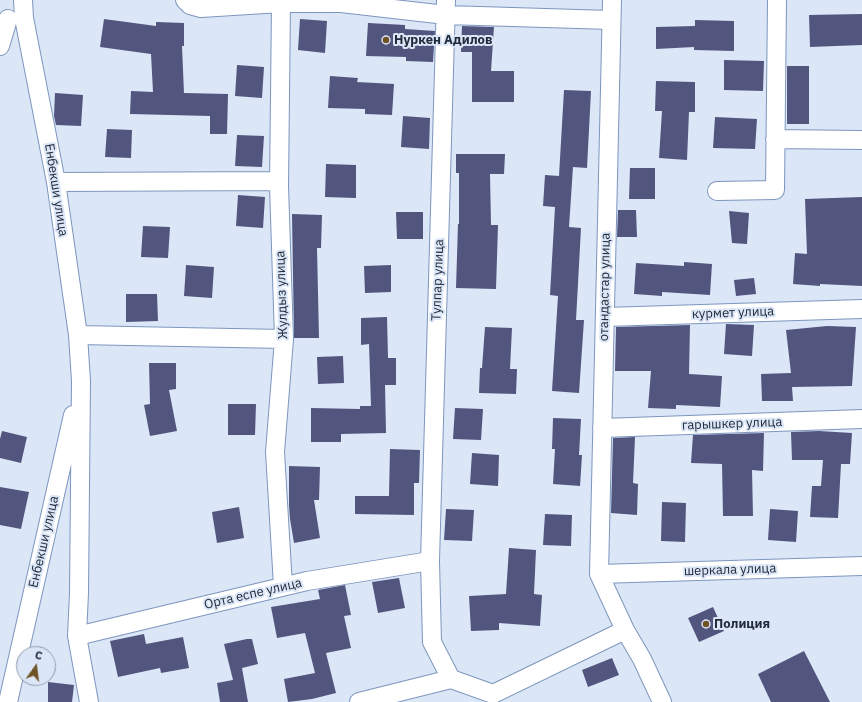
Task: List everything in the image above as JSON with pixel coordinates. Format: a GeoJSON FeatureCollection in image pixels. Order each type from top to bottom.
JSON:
{"type":"FeatureCollection","features":[{"type":"Feature","properties":{"kind":"street","name":"Енбекши улица"},"geometry":{"type":"LineString","coordinates":[[23,0],[11,18],[56,182],[78,335],[81,381],[79,593],[77,636],[89,702]]}},
{"type":"Feature","properties":{"kind":"street"},"geometry":{"type":"LineString","coordinates":[[185,0],[190,5],[201,8],[281,3],[341,3],[446,8],[611,20]]}},
{"type":"Feature","properties":{"kind":"street","name":"отандастар улица"},"geometry":{"type":"LineString","coordinates":[[599,574],[612,0]]}},
{"type":"Feature","properties":{"kind":"street"},"geometry":{"type":"LineString","coordinates":[[717,191],[775,190],[777,0]]}},
{"type":"Feature","properties":{"kind":"street","name":"Жулдыз улица"},"geometry":{"type":"LineString","coordinates":[[281,3],[279,181],[284,339],[275,452],[283,586]]}},
{"type":"Feature","properties":{"kind":"street","name":"Тулпар улица"},"geometry":{"type":"LineString","coordinates":[[446,8],[430,561],[432,642],[452,679]]}},
{"type":"Feature","properties":{"kind":"street"},"geometry":{"type":"LineString","coordinates":[[0,46],[11,18]]}},
{"type":"Feature","properties":{"kind":"street"},"geometry":{"type":"LineString","coordinates":[[775,139],[862,140]]}},
{"type":"Feature","properties":{"kind":"street"},"geometry":{"type":"LineString","coordinates":[[56,182],[279,181]]}},
{"type":"Feature","properties":{"kind":"street","name":"курмет улица"},"geometry":{"type":"LineString","coordinates":[[604,317],[862,309]]}},
{"type":"Feature","properties":{"kind":"street"},"geometry":{"type":"LineString","coordinates":[[78,335],[284,339]]}},
{"type":"Feature","properties":{"kind":"street","name":"Енбекши улица"},"geometry":{"type":"LineString","coordinates":[[8,702],[81,381]]}},
{"type":"Feature","properties":{"kind":"street","name":"гарышкер улица"},"geometry":{"type":"LineString","coordinates":[[602,428],[862,419]]}},
{"type":"Feature","properties":{"kind":"street","name":"Орта еспе улица"},"geometry":{"type":"LineString","coordinates":[[77,636],[283,586],[430,561]]}},
{"type":"Feature","properties":{"kind":"street","name":"шеркала улица"},"geometry":{"type":"LineString","coordinates":[[599,574],[862,566]]}},
{"type":"Feature","properties":{"kind":"street"},"geometry":{"type":"LineString","coordinates":[[599,574],[625,630],[642,659],[662,702]]}},
{"type":"Feature","properties":{"kind":"street"},"geometry":{"type":"LineString","coordinates":[[359,702],[452,679],[494,698],[625,630]]}},
{"type":"Feature","properties":{"kind":"building"},"geometry":{"type":"Polygon","coordinates":[[[862,14],[862,45],[810,47],[809,15],[862,14]]]}},
{"type":"Feature","properties":{"kind":"building"},"geometry":{"type":"Polygon","coordinates":[[[104,19],[156,26],[156,22],[184,23],[184,46],[182,46],[184,93],[228,94],[227,134],[210,134],[210,116],[130,114],[131,91],[153,92],[151,54],[100,47],[104,19]]]}},
{"type":"Feature","properties":{"kind":"building"},"geometry":{"type":"Polygon","coordinates":[[[300,19],[327,21],[325,53],[298,50],[300,19]]]}},
{"type":"Feature","properties":{"kind":"building"},"geometry":{"type":"Polygon","coordinates":[[[695,20],[734,21],[734,51],[694,50],[694,47],[656,49],[656,27],[695,26],[695,20]]]}},
{"type":"Feature","properties":{"kind":"building"},"geometry":{"type":"Polygon","coordinates":[[[368,23],[405,25],[405,29],[435,31],[433,62],[406,61],[406,57],[366,56],[368,23]]]}},
{"type":"Feature","properties":{"kind":"building"},"geometry":{"type":"Polygon","coordinates":[[[462,26],[494,27],[491,71],[514,71],[514,102],[472,102],[472,52],[461,52],[462,26]]]}},
{"type":"Feature","properties":{"kind":"building"},"geometry":{"type":"Polygon","coordinates":[[[724,60],[764,61],[763,91],[724,90],[724,60]]]}},
{"type":"Feature","properties":{"kind":"building"},"geometry":{"type":"Polygon","coordinates":[[[237,65],[264,67],[262,98],[235,96],[237,65]]]}},
{"type":"Feature","properties":{"kind":"building"},"geometry":{"type":"Polygon","coordinates":[[[787,66],[809,66],[809,124],[787,124],[787,66]]]}},
{"type":"Feature","properties":{"kind":"building"},"geometry":{"type":"Polygon","coordinates":[[[330,76],[358,78],[357,82],[394,84],[392,115],[365,114],[365,109],[328,108],[330,76]]]}},
{"type":"Feature","properties":{"kind":"building"},"geometry":{"type":"Polygon","coordinates":[[[656,81],[695,82],[695,112],[689,112],[687,160],[659,158],[662,111],[655,111],[656,81]]]}},
{"type":"Feature","properties":{"kind":"building"},"geometry":{"type":"Polygon","coordinates":[[[564,90],[591,91],[587,168],[573,167],[569,227],[581,228],[576,320],[584,320],[579,393],[552,391],[558,296],[550,295],[555,207],[543,206],[545,175],[559,176],[564,90]]]}},
{"type":"Feature","properties":{"kind":"building"},"geometry":{"type":"Polygon","coordinates":[[[55,93],[83,95],[81,126],[56,125],[54,116],[55,93]]]}},
{"type":"Feature","properties":{"kind":"building"},"geometry":{"type":"Polygon","coordinates":[[[403,116],[430,118],[429,149],[401,147],[403,116]]]}},
{"type":"Feature","properties":{"kind":"building"},"geometry":{"type":"Polygon","coordinates":[[[715,117],[757,119],[755,149],[713,148],[715,117]]]}},
{"type":"Feature","properties":{"kind":"building"},"geometry":{"type":"Polygon","coordinates":[[[107,129],[132,130],[131,158],[105,157],[107,129]]]}},
{"type":"Feature","properties":{"kind":"building"},"geometry":{"type":"Polygon","coordinates":[[[237,135],[264,136],[262,167],[235,166],[237,135]]]}},
{"type":"Feature","properties":{"kind":"building"},"geometry":{"type":"Polygon","coordinates":[[[456,154],[505,154],[504,174],[490,174],[491,225],[498,225],[496,289],[456,288],[459,224],[459,173],[456,173],[456,154]]]}},
{"type":"Feature","properties":{"kind":"building"},"geometry":{"type":"Polygon","coordinates":[[[326,164],[356,165],[356,198],[325,197],[326,164]]]}},
{"type":"Feature","properties":{"kind":"building"},"geometry":{"type":"Polygon","coordinates":[[[630,168],[655,168],[655,199],[629,199],[630,168]]]}},
{"type":"Feature","properties":{"kind":"building"},"geometry":{"type":"Polygon","coordinates":[[[238,195],[265,197],[263,228],[236,226],[238,195]]]}},
{"type":"Feature","properties":{"kind":"building"},"geometry":{"type":"Polygon","coordinates":[[[862,197],[862,286],[820,284],[820,286],[793,284],[795,253],[807,254],[805,199],[862,197]]]}},
{"type":"Feature","properties":{"kind":"building"},"geometry":{"type":"Polygon","coordinates":[[[618,210],[636,210],[637,237],[617,237],[618,210]]]}},
{"type":"Feature","properties":{"kind":"building"},"geometry":{"type":"Polygon","coordinates":[[[729,211],[749,213],[747,244],[732,243],[729,211]]]}},
{"type":"Feature","properties":{"kind":"building"},"geometry":{"type":"Polygon","coordinates":[[[396,212],[423,212],[423,239],[397,239],[396,212]]]}},
{"type":"Feature","properties":{"kind":"building"},"geometry":{"type":"Polygon","coordinates":[[[292,214],[322,215],[321,248],[317,248],[319,338],[294,338],[292,214]]]}},
{"type":"Feature","properties":{"kind":"building"},"geometry":{"type":"Polygon","coordinates":[[[143,226],[170,227],[168,258],[141,257],[143,226]]]}},
{"type":"Feature","properties":{"kind":"building"},"geometry":{"type":"Polygon","coordinates":[[[684,262],[712,264],[710,295],[662,292],[662,296],[634,294],[636,263],[684,266],[684,262]]]}},
{"type":"Feature","properties":{"kind":"building"},"geometry":{"type":"Polygon","coordinates":[[[186,265],[214,267],[212,298],[184,296],[186,265]]]}},
{"type":"Feature","properties":{"kind":"building"},"geometry":{"type":"Polygon","coordinates":[[[391,265],[391,292],[365,293],[364,266],[391,265]]]}},
{"type":"Feature","properties":{"kind":"building"},"geometry":{"type":"Polygon","coordinates":[[[754,278],[756,294],[736,296],[734,280],[754,278]]]}},
{"type":"Feature","properties":{"kind":"building"},"geometry":{"type":"Polygon","coordinates":[[[126,294],[157,294],[158,321],[126,322],[126,294]]]}},
{"type":"Feature","properties":{"kind":"building"},"geometry":{"type":"Polygon","coordinates":[[[387,317],[388,358],[396,358],[396,385],[385,385],[386,433],[341,434],[341,442],[311,442],[311,408],[360,409],[360,406],[371,406],[369,344],[361,345],[361,318],[387,317]]]}},
{"type":"Feature","properties":{"kind":"building"},"geometry":{"type":"Polygon","coordinates":[[[726,324],[754,325],[752,356],[724,354],[726,324]]]}},
{"type":"Feature","properties":{"kind":"building"},"geometry":{"type":"Polygon","coordinates":[[[690,325],[689,374],[722,376],[720,407],[676,405],[676,409],[648,408],[651,371],[615,371],[616,327],[690,325]]]}},
{"type":"Feature","properties":{"kind":"building"},"geometry":{"type":"Polygon","coordinates":[[[827,326],[856,327],[852,386],[792,387],[793,401],[762,401],[761,374],[791,373],[786,330],[827,326]]]}},
{"type":"Feature","properties":{"kind":"building"},"geometry":{"type":"Polygon","coordinates":[[[485,327],[512,328],[510,369],[517,369],[516,394],[479,393],[480,368],[482,368],[485,327]]]}},
{"type":"Feature","properties":{"kind":"building"},"geometry":{"type":"Polygon","coordinates":[[[343,356],[344,383],[318,384],[317,357],[343,356]]]}},
{"type":"Feature","properties":{"kind":"building"},"geometry":{"type":"Polygon","coordinates":[[[149,363],[176,363],[176,389],[169,390],[177,431],[150,436],[144,405],[150,404],[149,363]]]}},
{"type":"Feature","properties":{"kind":"building"},"geometry":{"type":"Polygon","coordinates":[[[228,404],[256,404],[255,435],[228,435],[228,404]]]}},
{"type":"Feature","properties":{"kind":"building"},"geometry":{"type":"Polygon","coordinates":[[[455,408],[483,409],[481,440],[453,439],[455,408]]]}},
{"type":"Feature","properties":{"kind":"building"},"geometry":{"type":"Polygon","coordinates":[[[553,418],[581,419],[579,455],[582,455],[580,486],[553,484],[555,449],[552,449],[553,418]]]}},
{"type":"Feature","properties":{"kind":"building"},"geometry":{"type":"Polygon","coordinates":[[[2,431],[27,437],[21,463],[0,458],[0,439],[2,431]]]}},
{"type":"Feature","properties":{"kind":"building"},"geometry":{"type":"Polygon","coordinates":[[[819,431],[852,433],[850,464],[841,464],[838,518],[810,517],[812,486],[821,486],[823,460],[792,460],[791,432],[819,431]]]}},
{"type":"Feature","properties":{"kind":"building"},"geometry":{"type":"Polygon","coordinates":[[[764,433],[763,471],[752,470],[753,516],[723,516],[722,464],[691,463],[693,435],[764,433]]]}},
{"type":"Feature","properties":{"kind":"building"},"geometry":{"type":"Polygon","coordinates":[[[635,437],[633,483],[638,484],[637,515],[611,513],[613,438],[635,437]]]}},
{"type":"Feature","properties":{"kind":"building"},"geometry":{"type":"Polygon","coordinates":[[[390,449],[420,450],[419,483],[414,483],[414,515],[355,514],[355,496],[389,496],[390,449]]]}},
{"type":"Feature","properties":{"kind":"building"},"geometry":{"type":"Polygon","coordinates":[[[472,453],[499,455],[498,486],[470,484],[472,453]]]}},
{"type":"Feature","properties":{"kind":"building"},"geometry":{"type":"Polygon","coordinates":[[[289,466],[320,467],[319,500],[314,500],[320,538],[294,543],[289,506],[289,466]]]}},
{"type":"Feature","properties":{"kind":"building"},"geometry":{"type":"Polygon","coordinates":[[[0,487],[29,492],[21,529],[0,525],[0,487]]]}},
{"type":"Feature","properties":{"kind":"building"},"geometry":{"type":"Polygon","coordinates":[[[662,502],[686,503],[685,542],[661,541],[662,502]]]}},
{"type":"Feature","properties":{"kind":"building"},"geometry":{"type":"Polygon","coordinates":[[[239,507],[244,538],[217,543],[212,512],[239,507]]]}},
{"type":"Feature","properties":{"kind":"building"},"geometry":{"type":"Polygon","coordinates":[[[446,509],[474,510],[472,541],[444,540],[446,509]]]}},
{"type":"Feature","properties":{"kind":"building"},"geometry":{"type":"Polygon","coordinates":[[[770,509],[798,511],[796,542],[768,540],[770,509]]]}},
{"type":"Feature","properties":{"kind":"building"},"geometry":{"type":"Polygon","coordinates":[[[545,514],[572,515],[571,546],[543,545],[545,514]]]}},
{"type":"Feature","properties":{"kind":"building"},"geometry":{"type":"Polygon","coordinates":[[[509,548],[536,550],[534,594],[542,595],[540,626],[499,623],[499,630],[471,631],[469,596],[506,594],[509,548]]]}},
{"type":"Feature","properties":{"kind":"building"},"geometry":{"type":"Polygon","coordinates":[[[399,578],[405,608],[378,613],[372,582],[399,578]]]}},
{"type":"Feature","properties":{"kind":"building"},"geometry":{"type":"Polygon","coordinates":[[[345,585],[351,615],[344,616],[351,648],[326,653],[336,693],[312,699],[288,702],[284,679],[315,673],[305,633],[277,638],[271,607],[320,599],[318,590],[345,585]]]}},
{"type":"Feature","properties":{"kind":"building","name":"Полиция"},"geometry":{"type":"Polygon","coordinates":[[[713,607],[724,631],[699,642],[688,618],[713,607]]]}},
{"type":"Feature","properties":{"kind":"building"},"geometry":{"type":"Polygon","coordinates":[[[144,634],[146,644],[183,637],[189,668],[161,673],[160,668],[118,677],[110,641],[144,634]]]}},
{"type":"Feature","properties":{"kind":"building"},"geometry":{"type":"Polygon","coordinates":[[[252,639],[258,664],[242,668],[248,702],[220,702],[217,683],[233,680],[224,644],[252,639]]]}},
{"type":"Feature","properties":{"kind":"building"},"geometry":{"type":"Polygon","coordinates":[[[804,651],[830,702],[771,702],[758,674],[804,651]]]}},
{"type":"Feature","properties":{"kind":"building"},"geometry":{"type":"Polygon","coordinates":[[[612,658],[619,675],[588,687],[582,670],[612,658]]]}},
{"type":"Feature","properties":{"kind":"building"},"geometry":{"type":"Polygon","coordinates":[[[56,683],[74,685],[72,702],[48,702],[48,686],[56,686],[56,683]]]}},
{"type":"Feature","properties":{"kind":"place","name":"Нуркен Адилов"},"geometry":{"type":"Point","coordinates":[386,40]}},
{"type":"Feature","properties":{"kind":"place","name":"Полиция"},"geometry":{"type":"Point","coordinates":[706,624]}}]}
